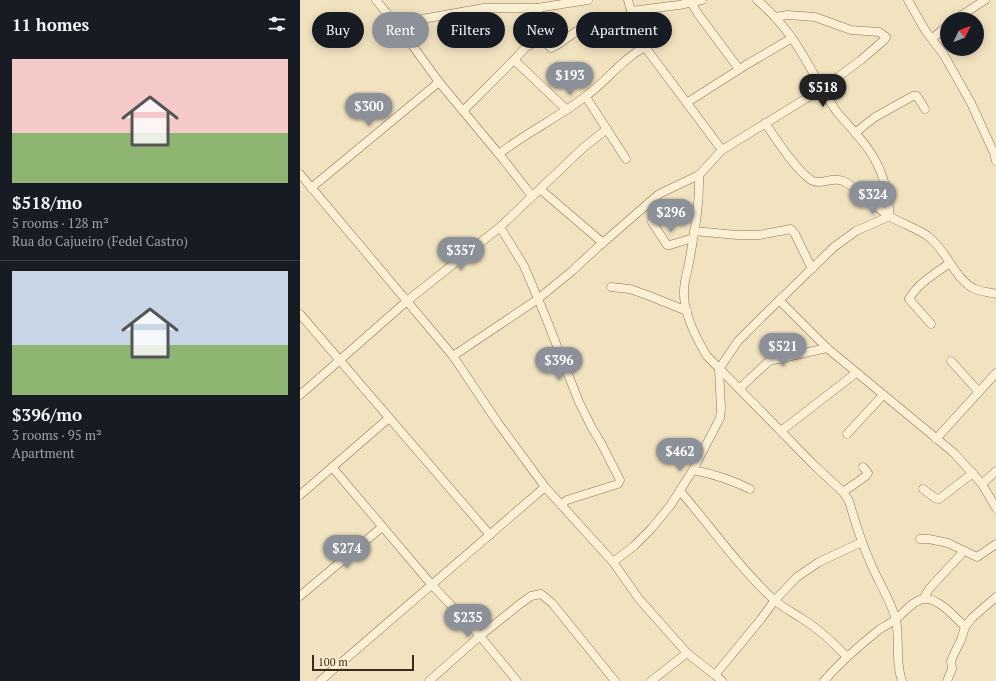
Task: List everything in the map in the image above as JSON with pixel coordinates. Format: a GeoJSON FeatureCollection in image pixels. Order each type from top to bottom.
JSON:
{"type":"FeatureCollection","features":[{"type":"Feature","properties":{"kind":"street"},"geometry":{"type":"LineString","coordinates":[[376,0],[386,12]]}},
{"type":"Feature","properties":{"kind":"street"},"geometry":{"type":"LineString","coordinates":[[496,9],[500,0]]}},
{"type":"Feature","properties":{"kind":"street"},"geometry":{"type":"LineString","coordinates":[[429,18],[484,8],[538,8],[588,0]]}},
{"type":"Feature","properties":{"kind":"street"},"geometry":{"type":"LineString","coordinates":[[628,0],[631,11],[702,0]]}},
{"type":"Feature","properties":{"kind":"street"},"geometry":{"type":"LineString","coordinates":[[757,0],[775,17],[792,38],[837,111],[875,160],[883,178],[888,195],[890,216]]}},
{"type":"Feature","properties":{"kind":"street"},"geometry":{"type":"LineString","coordinates":[[908,0],[925,30],[933,38],[944,55],[971,103],[995,155]]}},
{"type":"Feature","properties":{"kind":"street"},"geometry":{"type":"LineString","coordinates":[[967,12],[985,0]]}},
{"type":"Feature","properties":{"kind":"street"},"geometry":{"type":"LineString","coordinates":[[691,2],[698,14],[739,69]]}},
{"type":"Feature","properties":{"kind":"street"},"geometry":{"type":"LineString","coordinates":[[538,8],[548,45],[551,48],[576,33]]}},
{"type":"Feature","properties":{"kind":"street"},"geometry":{"type":"LineString","coordinates":[[453,356],[538,299],[659,194],[699,175],[722,150],[823,88],[861,60],[886,37],[879,32],[851,30],[815,17],[788,15],[775,17]]}},
{"type":"Feature","properties":{"kind":"street"},"geometry":{"type":"LineString","coordinates":[[933,38],[940,32]]}},
{"type":"Feature","properties":{"kind":"street"},"geometry":{"type":"LineString","coordinates":[[688,102],[739,69],[792,38]]}},
{"type":"Feature","properties":{"kind":"street"},"geometry":{"type":"LineString","coordinates":[[414,48],[439,82],[532,196]]}},
{"type":"Feature","properties":{"kind":"street"},"geometry":{"type":"LineString","coordinates":[[463,111],[525,48]]}},
{"type":"Feature","properties":{"kind":"street"},"geometry":{"type":"LineString","coordinates":[[499,154],[512,144],[567,110],[599,86],[633,53],[643,48]]}},
{"type":"Feature","properties":{"kind":"street"},"geometry":{"type":"LineString","coordinates":[[646,48],[688,102],[722,150]]}},
{"type":"Feature","properties":{"kind":"street"},"geometry":{"type":"LineString","coordinates":[[514,60],[567,110]]}},
{"type":"Feature","properties":{"kind":"street"},"geometry":{"type":"LineString","coordinates":[[311,188],[439,82]]}},
{"type":"Feature","properties":{"kind":"street"},"geometry":{"type":"LineString","coordinates":[[586,96],[626,159]]}},
{"type":"Feature","properties":{"kind":"street"},"geometry":{"type":"LineString","coordinates":[[855,133],[875,117],[913,96],[917,96],[925,109]]}},
{"type":"Feature","properties":{"kind":"street"},"geometry":{"type":"LineString","coordinates":[[765,123],[778,143],[812,181],[817,182],[834,179],[842,180],[890,216],[930,237],[964,281],[970,286],[976,290],[996,294]]}},
{"type":"Feature","properties":{"kind":"street"},"geometry":{"type":"LineString","coordinates":[[300,395],[407,301],[500,227],[584,147],[607,129]]}},
{"type":"Feature","properties":{"kind":"street"},"geometry":{"type":"LineString","coordinates":[[300,174],[453,356],[498,423],[545,487],[613,562],[639,599],[687,653],[722,681]]}},
{"type":"Feature","properties":{"kind":"street"},"geometry":{"type":"LineString","coordinates":[[699,175],[699,190],[684,291],[687,312],[699,343],[707,356],[719,369],[740,388],[813,464],[843,492],[849,501],[862,542],[895,619],[898,636],[899,674],[902,681]]}},
{"type":"Feature","properties":{"kind":"street"},"geometry":{"type":"LineString","coordinates":[[540,189],[603,243]]}},
{"type":"Feature","properties":{"kind":"street"},"geometry":{"type":"LineString","coordinates":[[613,562],[634,546],[651,529],[680,491],[693,470],[720,418],[721,408],[719,369],[738,341],[845,238],[856,231],[890,216]]}},
{"type":"Feature","properties":{"kind":"street"},"geometry":{"type":"LineString","coordinates":[[652,222],[667,245],[693,235],[759,235],[791,229],[795,234],[812,269]]}},
{"type":"Feature","properties":{"kind":"street"},"geometry":{"type":"LineString","coordinates":[[500,227],[524,266],[579,402],[620,480],[618,484],[567,500],[562,504]]}},
{"type":"Feature","properties":{"kind":"street"},"geometry":{"type":"LineString","coordinates":[[931,324],[909,299],[912,293],[950,263]]}},
{"type":"Feature","properties":{"kind":"street"},"geometry":{"type":"LineString","coordinates":[[610,287],[630,290],[647,295],[687,312]]}},
{"type":"Feature","properties":{"kind":"street"},"geometry":{"type":"LineString","coordinates":[[779,300],[827,348],[954,453],[982,484],[996,508]]}},
{"type":"Feature","properties":{"kind":"street"},"geometry":{"type":"LineString","coordinates":[[300,314],[490,534]]}},
{"type":"Feature","properties":{"kind":"street"},"geometry":{"type":"LineString","coordinates":[[740,388],[769,361],[827,348]]}},
{"type":"Feature","properties":{"kind":"street"},"geometry":{"type":"LineString","coordinates":[[951,361],[979,392]]}},
{"type":"Feature","properties":{"kind":"street"},"geometry":{"type":"LineString","coordinates":[[781,431],[856,373]]}},
{"type":"Feature","properties":{"kind":"street"},"geometry":{"type":"LineString","coordinates":[[936,439],[996,373]]}},
{"type":"Feature","properties":{"kind":"street"},"geometry":{"type":"LineString","coordinates":[[847,434],[883,395]]}},
{"type":"Feature","properties":{"kind":"street"},"geometry":{"type":"LineString","coordinates":[[300,495],[389,418]]}},
{"type":"Feature","properties":{"kind":"street"},"geometry":{"type":"LineString","coordinates":[[332,467],[431,584],[480,636],[517,681]]}},
{"type":"Feature","properties":{"kind":"street"},"geometry":{"type":"LineString","coordinates":[[843,492],[866,476],[868,473],[863,467]]}},
{"type":"Feature","properties":{"kind":"street"},"geometry":{"type":"LineString","coordinates":[[693,470],[734,481],[750,489]]}},
{"type":"Feature","properties":{"kind":"street"},"geometry":{"type":"LineString","coordinates":[[982,484],[996,471]]}},
{"type":"Feature","properties":{"kind":"street"},"geometry":{"type":"LineString","coordinates":[[923,489],[935,498],[939,499],[973,474]]}},
{"type":"Feature","properties":{"kind":"street"},"geometry":{"type":"LineString","coordinates":[[320,681],[545,487]]}},
{"type":"Feature","properties":{"kind":"street"},"geometry":{"type":"LineString","coordinates":[[680,491],[762,588],[775,600],[833,641],[847,657]]}},
{"type":"Feature","properties":{"kind":"street"},"geometry":{"type":"LineString","coordinates":[[300,596],[382,527]]}},
{"type":"Feature","properties":{"kind":"street"},"geometry":{"type":"LineString","coordinates":[[920,539],[948,543],[977,557],[996,544]]}},
{"type":"Feature","properties":{"kind":"street"},"geometry":{"type":"LineString","coordinates":[[715,674],[775,600],[796,577],[819,562],[862,542]]}},
{"type":"Feature","properties":{"kind":"street"},"geometry":{"type":"LineString","coordinates":[[824,681],[847,657],[907,609],[923,599],[929,589],[964,551]]}},
{"type":"Feature","properties":{"kind":"street"},"geometry":{"type":"LineString","coordinates":[[429,681],[480,636],[531,596],[541,594],[552,604],[615,681]]}},
{"type":"Feature","properties":{"kind":"street"},"geometry":{"type":"LineString","coordinates":[[947,681],[952,669],[951,661],[961,640],[965,627],[972,618],[996,597]]}},
{"type":"Feature","properties":{"kind":"street"},"geometry":{"type":"LineString","coordinates":[[923,599],[933,600],[965,627]]}},
{"type":"Feature","properties":{"kind":"street"},"geometry":{"type":"LineString","coordinates":[[651,681],[687,653]]}}]}
